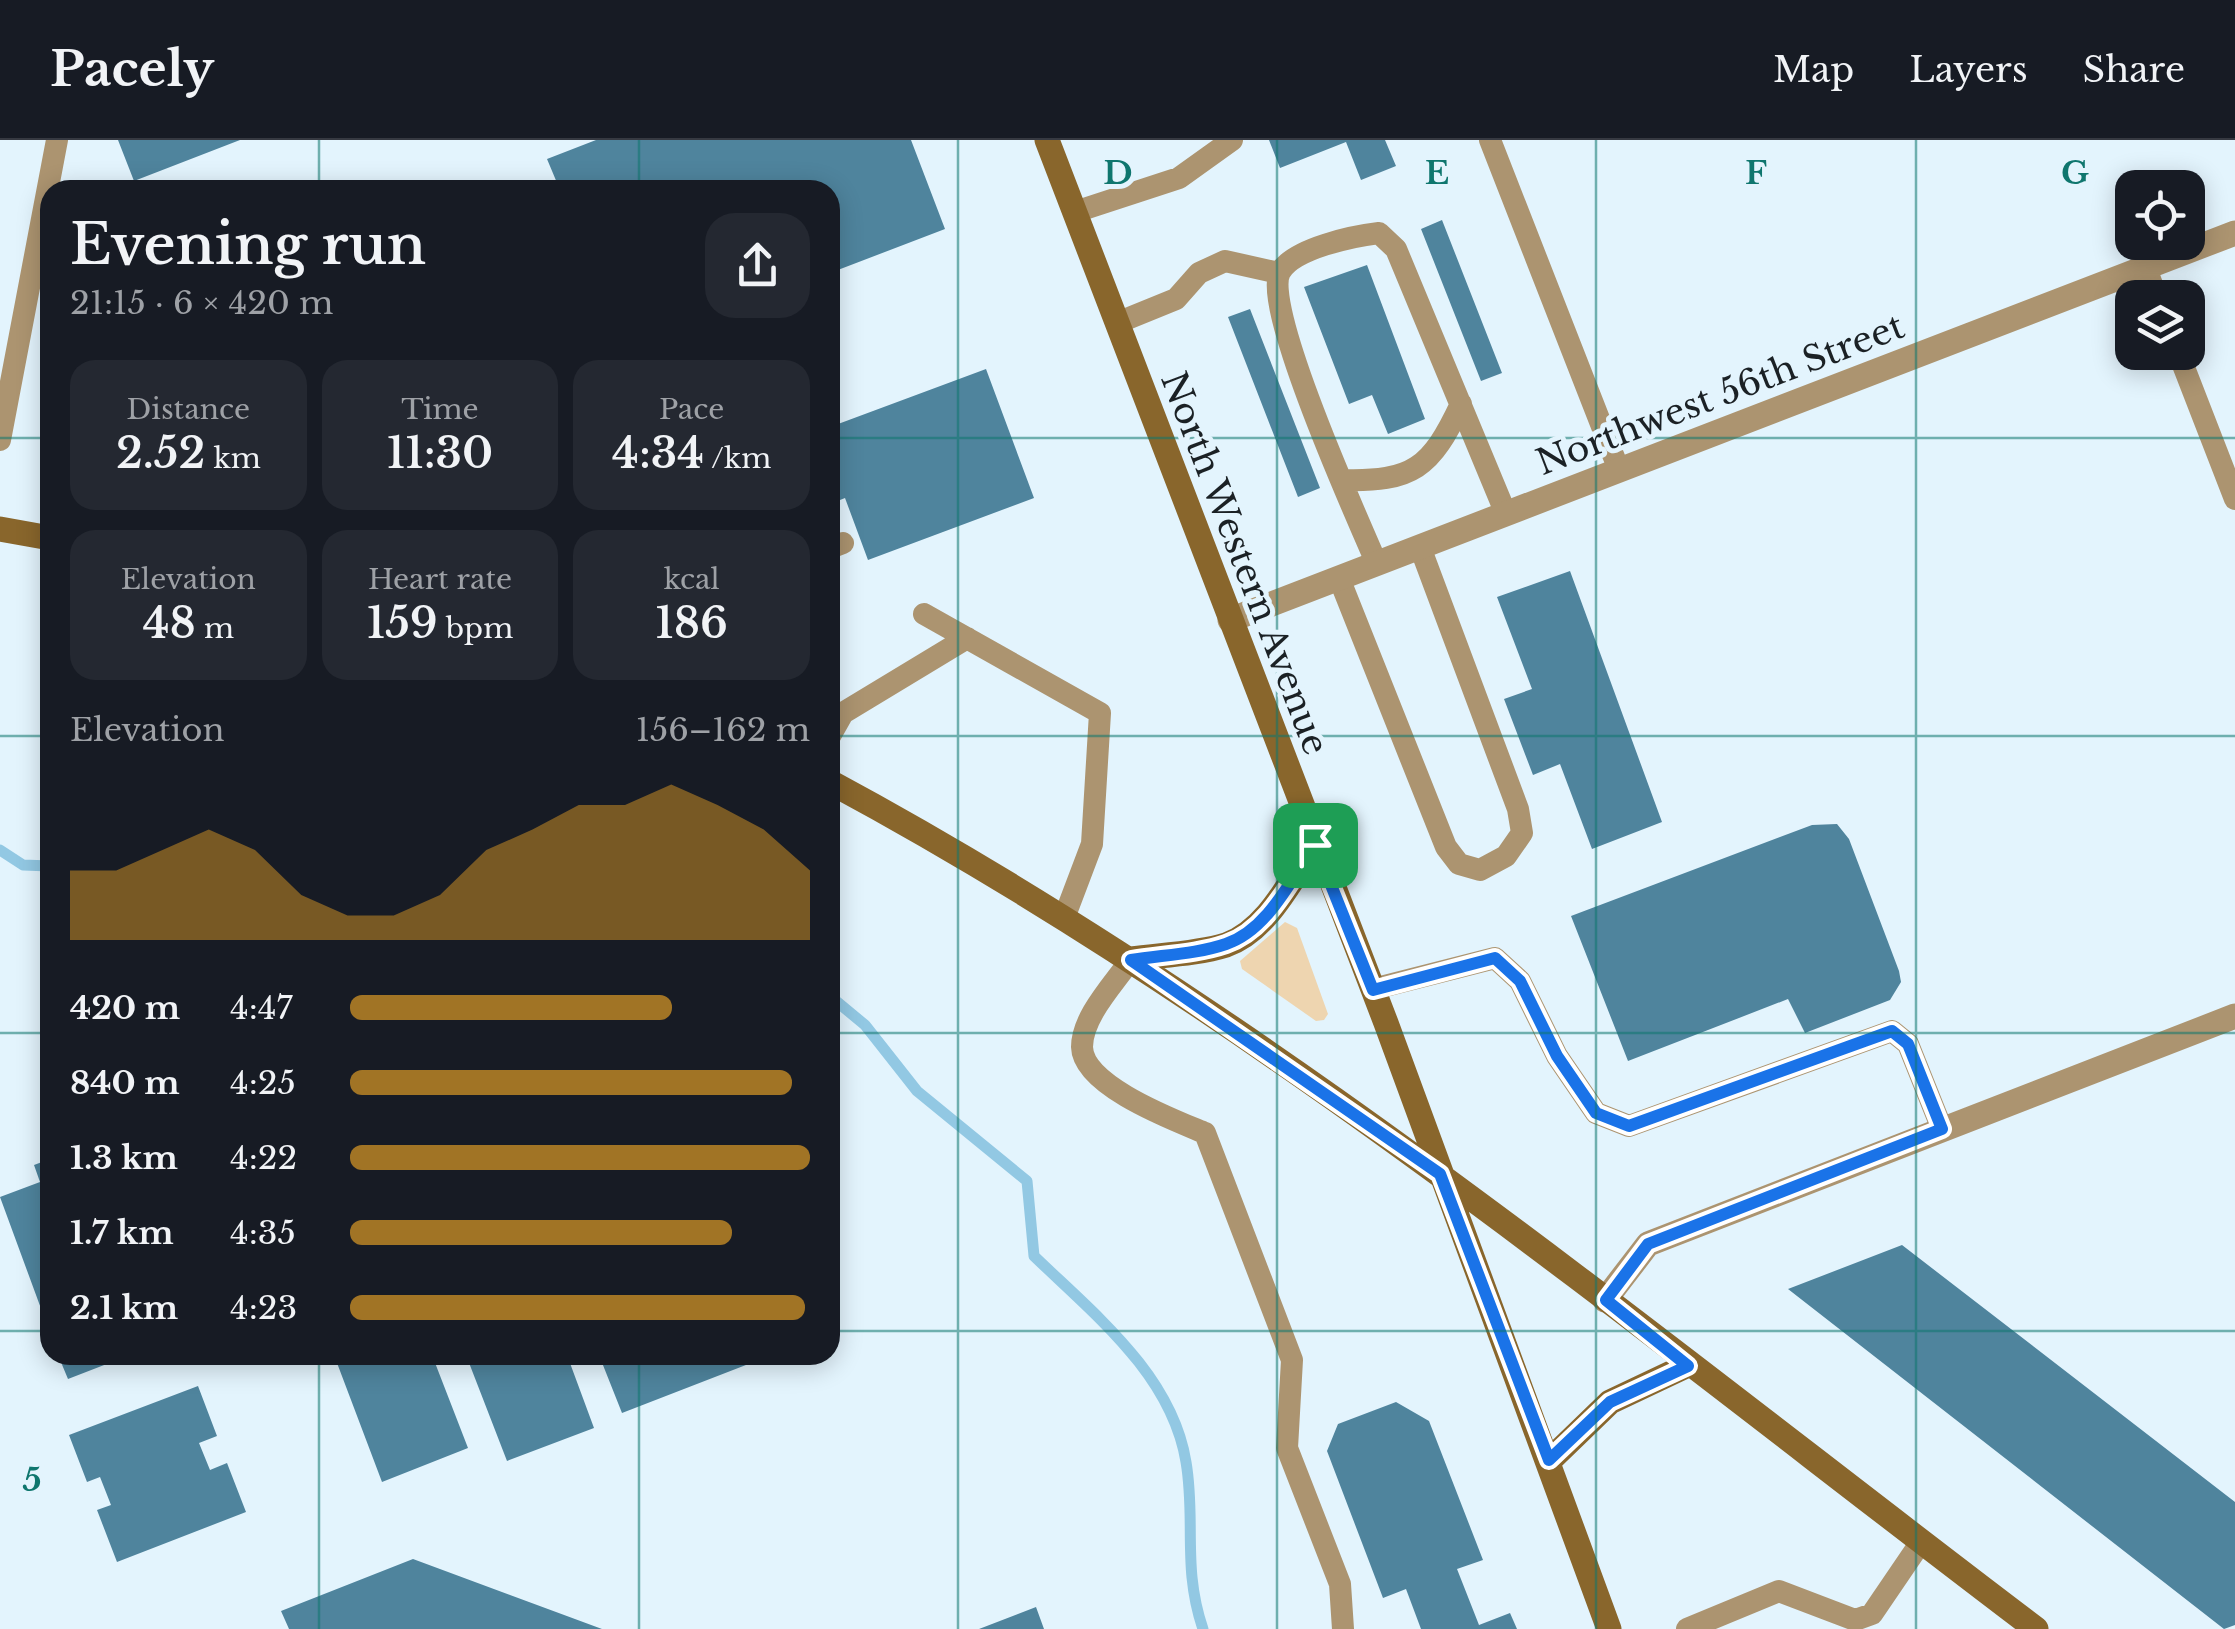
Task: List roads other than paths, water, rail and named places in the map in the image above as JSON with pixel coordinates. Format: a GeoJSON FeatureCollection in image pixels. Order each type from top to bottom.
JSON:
{"type":"FeatureCollection","features":[{"type":"Feature","properties":{"kind":"main road","name":"North Western Avenue"},"geometry":{"type":"LineString","coordinates":[[1047,140],[1373,990],[1609,1629]]}},
{"type":"Feature","properties":{"kind":"main road"},"geometry":{"type":"LineString","coordinates":[[0,529],[40,536]]}},
{"type":"Feature","properties":{"kind":"main road"},"geometry":{"type":"LineString","coordinates":[[840,788],[1131,960],[1440,1174],[2036,1629]]}},
{"type":"Feature","properties":{"kind":"main road"},"geometry":{"type":"LineString","coordinates":[[1131,960],[1226,944],[1245,934],[1268,914],[1315,845]]}},
{"type":"Feature","properties":{"kind":"main road"},"geometry":{"type":"LineString","coordinates":[[1549,1460],[1610,1402],[1688,1366]]}},
{"type":"Feature","properties":{"kind":"street","name":"Northwest 56th Street"},"geometry":{"type":"LineString","coordinates":[[1230,620],[2235,234]]}},
{"type":"Feature","properties":{"kind":"street"},"geometry":{"type":"LineString","coordinates":[[1606,1300],[1648,1244],[2235,1016]]}},
{"type":"Feature","properties":{"kind":"lane"},"geometry":{"type":"LineString","coordinates":[[49,180],[57,140]]}},
{"type":"Feature","properties":{"kind":"lane"},"geometry":{"type":"LineString","coordinates":[[1075,212],[1179,178],[1232,140]]}},
{"type":"Feature","properties":{"kind":"lane"},"geometry":{"type":"LineString","coordinates":[[1490,140],[1619,470]]}},
{"type":"Feature","properties":{"kind":"lane"},"geometry":{"type":"LineString","coordinates":[[0,440],[40,229]]}},
{"type":"Feature","properties":{"kind":"lane"},"geometry":{"type":"LineString","coordinates":[[1377,564],[1278,308],[1279,273],[1294,260],[1326,244],[1379,233],[1396,249],[1506,514]]}},
{"type":"Feature","properties":{"kind":"lane"},"geometry":{"type":"LineString","coordinates":[[1117,322],[1176,298],[1200,274],[1226,262],[1279,273]]}},
{"type":"Feature","properties":{"kind":"lane"},"geometry":{"type":"LineString","coordinates":[[2146,268],[2150,280]]}},
{"type":"Feature","properties":{"kind":"lane"},"geometry":{"type":"LineString","coordinates":[[2185,370],[2235,499]]}},
{"type":"Feature","properties":{"kind":"lane"},"geometry":{"type":"LineString","coordinates":[[1342,480],[1378,481],[1407,475],[1442,446],[1461,404]]}},
{"type":"Feature","properties":{"kind":"lane"},"geometry":{"type":"LineString","coordinates":[[1339,578],[1446,847],[1458,864],[1480,870],[1506,856],[1522,834],[1518,808],[1420,547]]}},
{"type":"Feature","properties":{"kind":"lane"},"geometry":{"type":"LineString","coordinates":[[924,614],[1100,713],[1092,844],[1064,918]]}},
{"type":"Feature","properties":{"kind":"lane"},"geometry":{"type":"LineString","coordinates":[[840,718],[967,638]]}},
{"type":"Feature","properties":{"kind":"lane"},"geometry":{"type":"LineString","coordinates":[[1373,990],[1495,958],[1520,981],[1557,1056],[1596,1113],[1629,1126],[1892,1031],[1908,1044],[1942,1129]]}},
{"type":"Feature","properties":{"kind":"lane"},"geometry":{"type":"LineString","coordinates":[[1131,960],[1092,1017],[1082,1048],[1090,1067],[1103,1081],[1205,1133],[1292,1360],[1286,1448],[1340,1584],[1343,1629]]}},
{"type":"Feature","properties":{"kind":"lane"},"geometry":{"type":"LineString","coordinates":[[1687,1629],[1780,1591],[1855,1620],[1872,1614],[1921,1542]]}},
{"type":"Feature","properties":{"kind":"waterway"},"geometry":{"type":"LineString","coordinates":[[0,850],[23,865],[40,866]]}},
{"type":"Feature","properties":{"kind":"waterway"},"geometry":{"type":"LineString","coordinates":[[840,1004],[865,1025],[917,1091],[1027,1181],[1034,1256],[1127,1348],[1165,1401],[1186,1462],[1193,1585],[1203,1629]]}}]}
